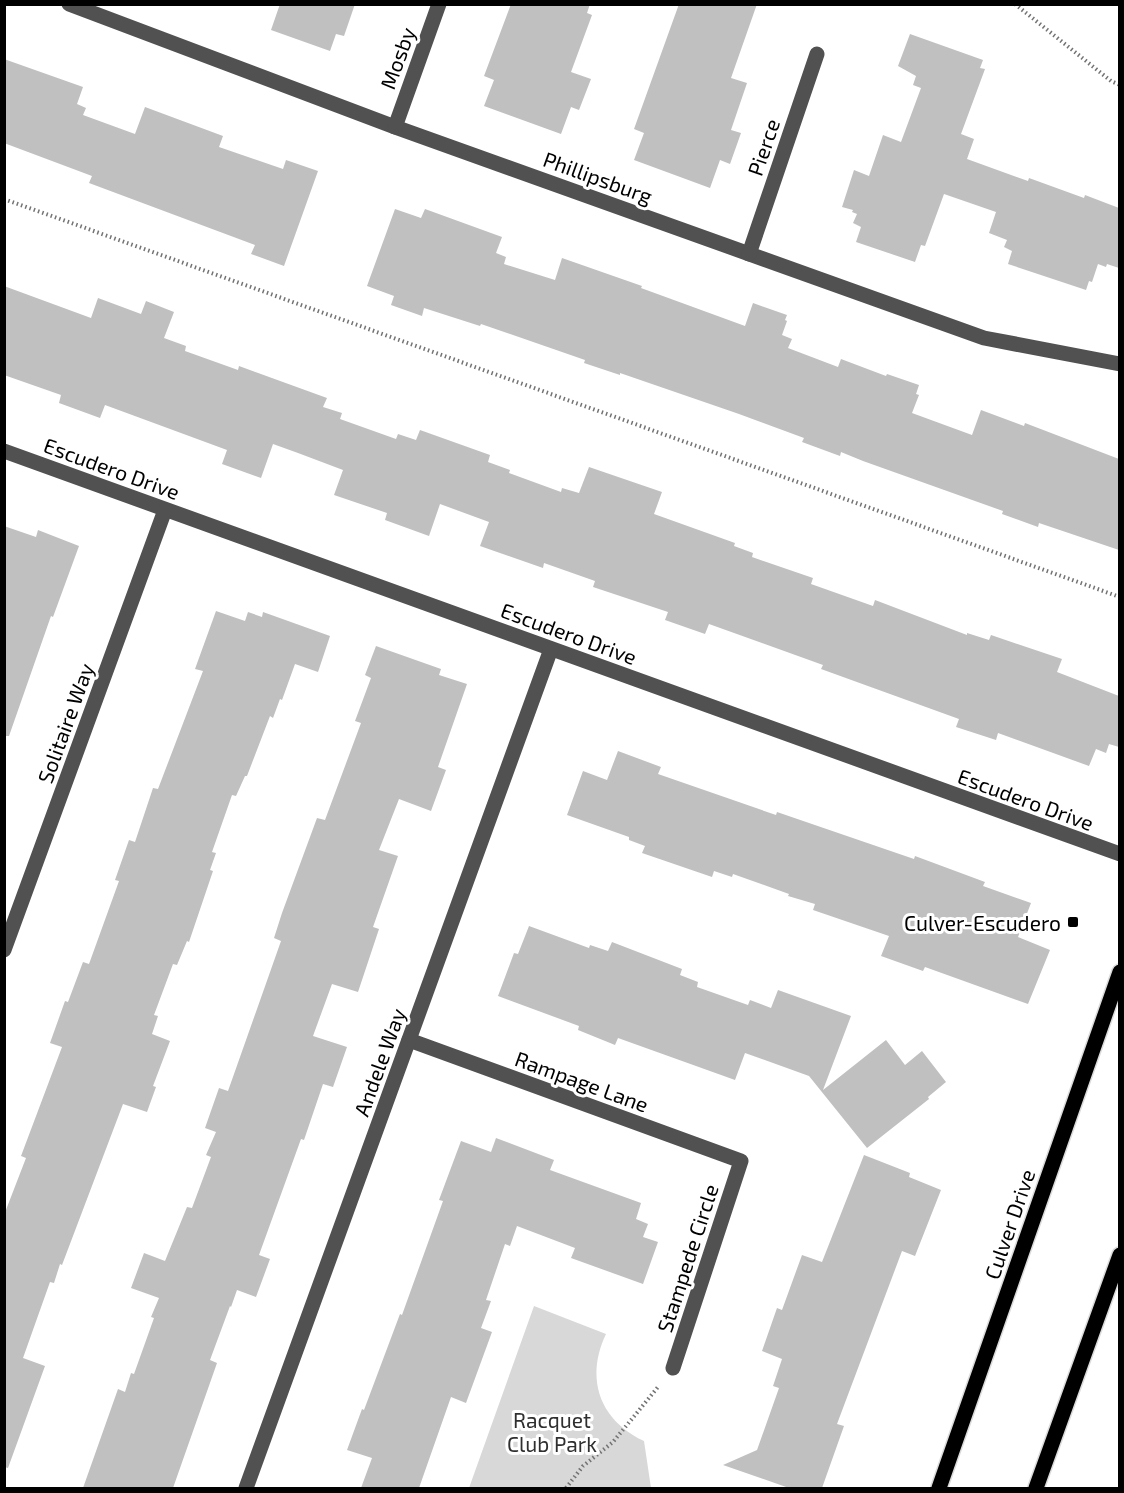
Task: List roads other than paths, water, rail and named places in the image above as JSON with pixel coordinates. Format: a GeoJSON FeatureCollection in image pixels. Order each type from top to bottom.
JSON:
{"type":"FeatureCollection","features":[{"type":"Feature","properties":{"kind":"main road","name":"Culver Drive"},"geometry":{"type":"LineString","coordinates":[[939,1488],[1119,972]]}},
{"type":"Feature","properties":{"kind":"main road"},"geometry":{"type":"LineString","coordinates":[[1036,1488],[1119,1255]]}},
{"type":"Feature","properties":{"kind":"street","name":"Phillipsburg"},"geometry":{"type":"LineString","coordinates":[[69,4],[395,127],[984,338],[1119,364]]}},
{"type":"Feature","properties":{"kind":"street","name":"Mosby"},"geometry":{"type":"LineString","coordinates":[[395,127],[439,4]]}},
{"type":"Feature","properties":{"kind":"street","name":"Pierce"},"geometry":{"type":"LineString","coordinates":[[748,254],[817,54]]}},
{"type":"Feature","properties":{"kind":"street","name":"Escudero Drive"},"geometry":{"type":"LineString","coordinates":[[4,451],[1119,854]]}},
{"type":"Feature","properties":{"kind":"street","name":"Solitaire Way"},"geometry":{"type":"LineString","coordinates":[[4,950],[165,510]]}},
{"type":"Feature","properties":{"kind":"street","name":"Andele Way"},"geometry":{"type":"LineString","coordinates":[[246,1488],[551,649]]}},
{"type":"Feature","properties":{"kind":"street","name":"Rampage Lane"},"geometry":{"type":"LineString","coordinates":[[409,1040],[741,1161]]}},
{"type":"Feature","properties":{"kind":"street","name":"Stampede Circle"},"geometry":{"type":"LineString","coordinates":[[673,1368],[741,1161]]}},
{"type":"Feature","properties":{"kind":"place","name":"Culver-Escudero"},"geometry":{"type":"Point","coordinates":[1073,922]}},
{"type":"Feature","properties":{"kind":"park label","name":"Racquet Club Park"},"geometry":{"type":"Point","coordinates":[552,1431]}}]}
